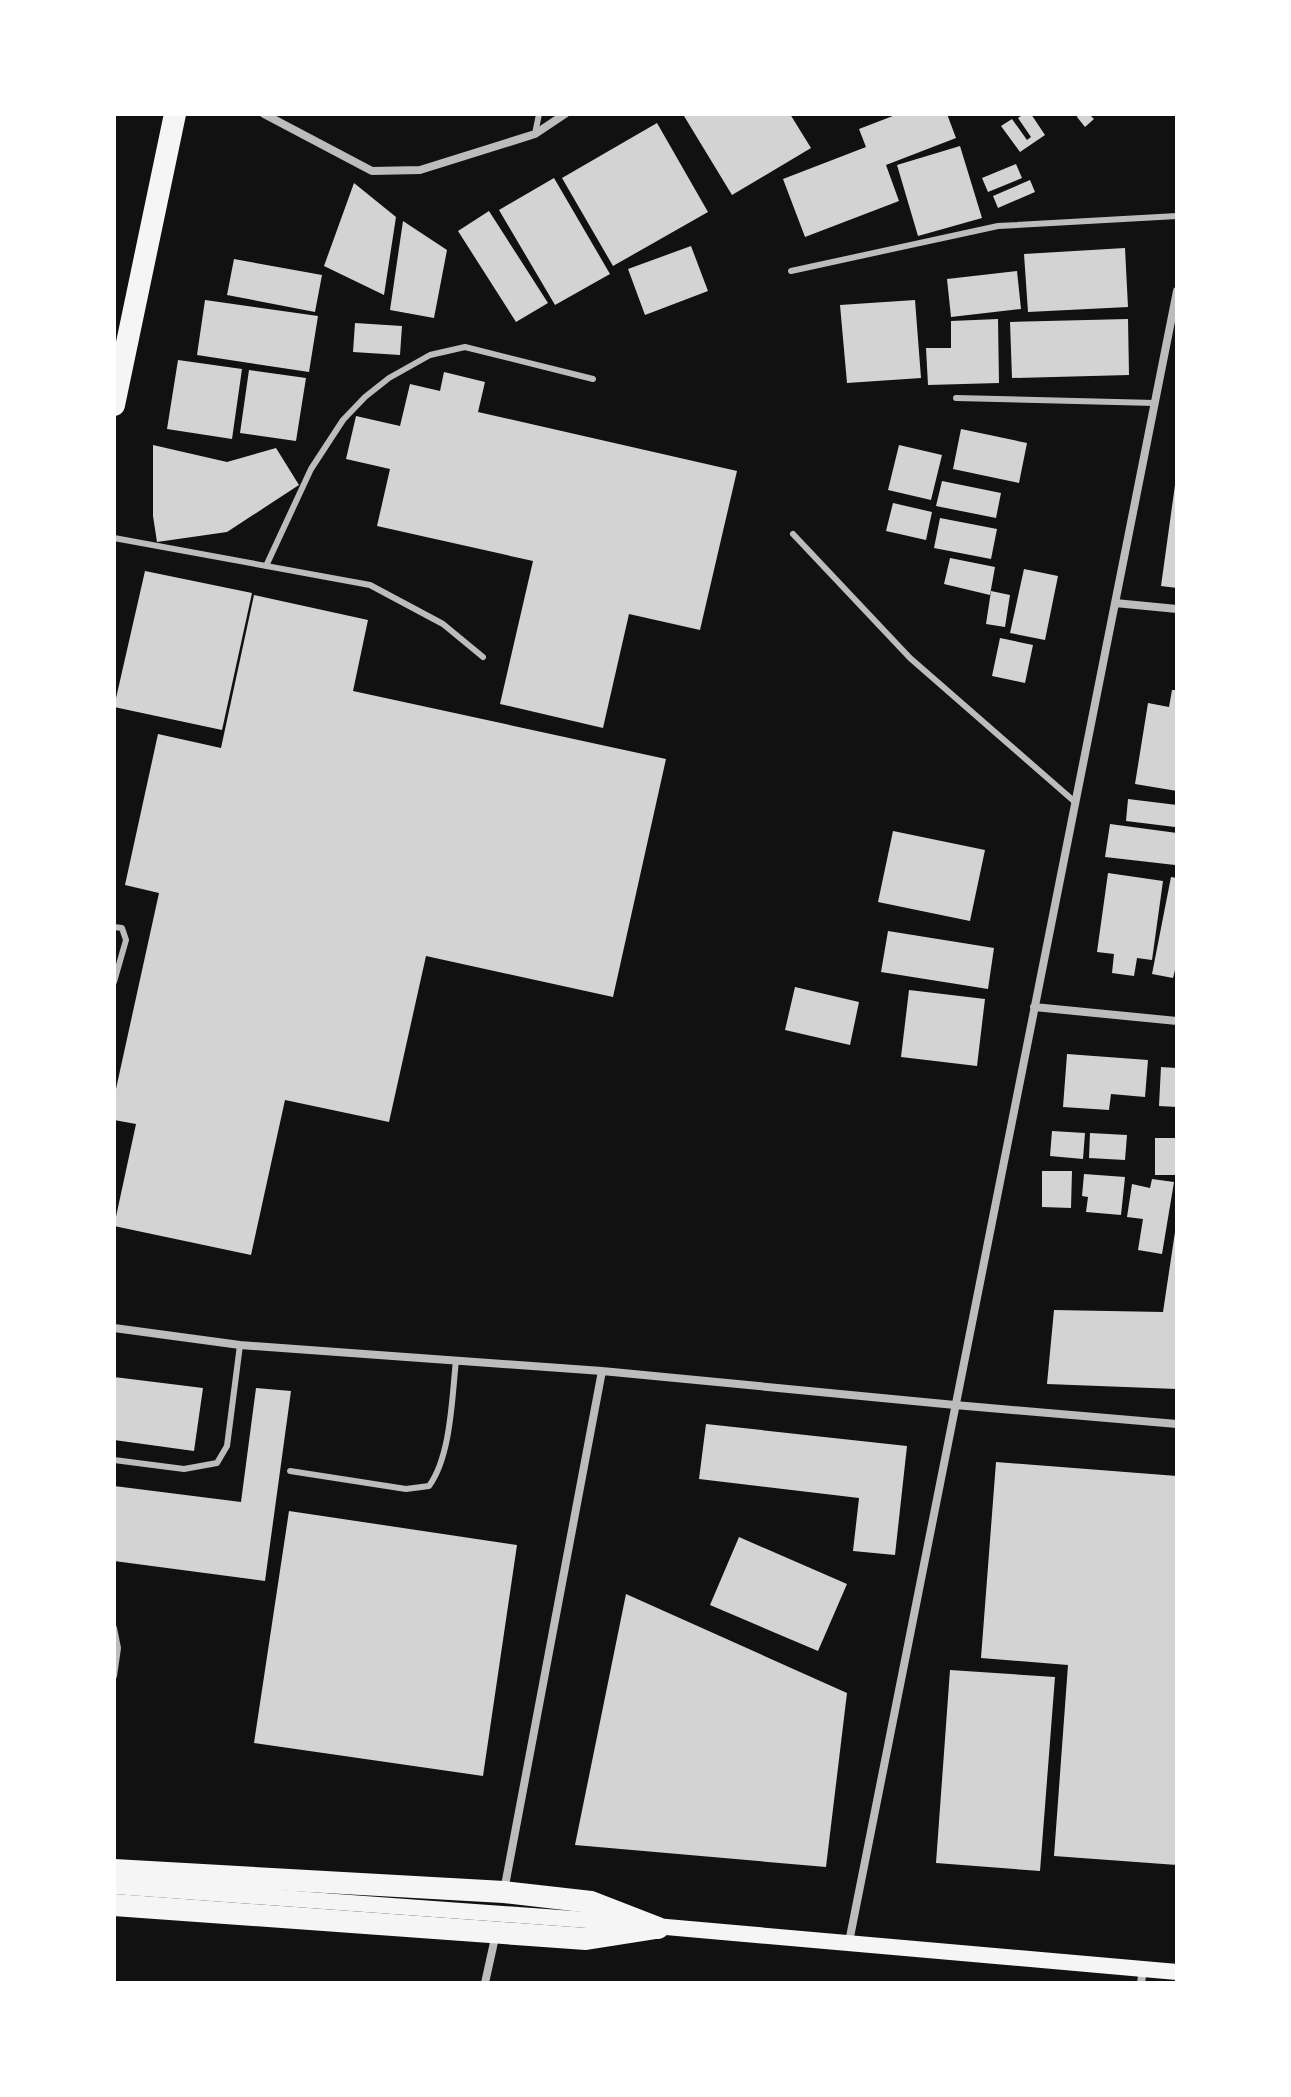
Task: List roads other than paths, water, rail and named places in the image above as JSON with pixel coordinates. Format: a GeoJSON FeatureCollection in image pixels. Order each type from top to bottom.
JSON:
{"type":"FeatureCollection","features":[{"type":"Feature","properties":{"kind":"highway"},"geometry":{"type":"LineString","coordinates":[[114,405],[175,114]]}},
{"type":"Feature","properties":{"kind":"highway"},"geometry":{"type":"LineString","coordinates":[[114,1870],[504,1892],[591,1902],[658,1928]]}},
{"type":"Feature","properties":{"kind":"highway"},"geometry":{"type":"LineString","coordinates":[[114,1905],[586,1939],[658,1928]]}},
{"type":"Feature","properties":{"kind":"main road"},"geometry":{"type":"LineString","coordinates":[[114,1886],[587,1920],[848,1943],[1142,1976],[1177,1972]]}},
{"type":"Feature","properties":{"kind":"street"},"geometry":{"type":"LineString","coordinates":[[264,114],[372,171],[420,170],[535,134],[565,114]]}},
{"type":"Feature","properties":{"kind":"street"},"geometry":{"type":"LineString","coordinates":[[848,1943],[1177,291]]}},
{"type":"Feature","properties":{"kind":"street"},"geometry":{"type":"LineString","coordinates":[[1115,603],[1177,609]]}},
{"type":"Feature","properties":{"kind":"street"},"geometry":{"type":"LineString","coordinates":[[1034,1007],[1177,1021]]}},
{"type":"Feature","properties":{"kind":"street"},"geometry":{"type":"LineString","coordinates":[[114,1328],[240,1345],[602,1371],[1177,1424]]}},
{"type":"Feature","properties":{"kind":"street"},"geometry":{"type":"LineString","coordinates":[[504,1892],[602,1371]]}},
{"type":"Feature","properties":{"kind":"street"},"geometry":{"type":"LineString","coordinates":[[485,1983],[496,1932]]}},
{"type":"Feature","properties":{"kind":"lane"},"geometry":{"type":"LineString","coordinates":[[535,134],[539,114]]}},
{"type":"Feature","properties":{"kind":"lane"},"geometry":{"type":"LineString","coordinates":[[791,271],[998,226],[1177,216]]}},
{"type":"Feature","properties":{"kind":"lane"},"geometry":{"type":"LineString","coordinates":[[266,566],[311,469],[343,420],[365,397],[403,370],[430,355],[465,347],[593,379]]}},
{"type":"Feature","properties":{"kind":"lane"},"geometry":{"type":"LineString","coordinates":[[956,398],[1155,403]]}},
{"type":"Feature","properties":{"kind":"lane"},"geometry":{"type":"LineString","coordinates":[[793,534],[910,658],[1075,802]]}},
{"type":"Feature","properties":{"kind":"lane"},"geometry":{"type":"LineString","coordinates":[[114,538],[370,585],[443,624],[483,657]]}},
{"type":"Feature","properties":{"kind":"lane"},"geometry":{"type":"LineString","coordinates":[[114,927],[122,928],[126,940],[114,982]]}},
{"type":"Feature","properties":{"kind":"lane"},"geometry":{"type":"LineString","coordinates":[[114,1460],[184,1469],[217,1463],[227,1446],[240,1345]]}},
{"type":"Feature","properties":{"kind":"lane"},"geometry":{"type":"LineString","coordinates":[[290,1471],[406,1489],[429,1486],[438,1472],[451,1408],[456,1360]]}},
{"type":"Feature","properties":{"kind":"lane"},"geometry":{"type":"LineString","coordinates":[[114,1628],[118,1648],[114,1676]]}}]}
